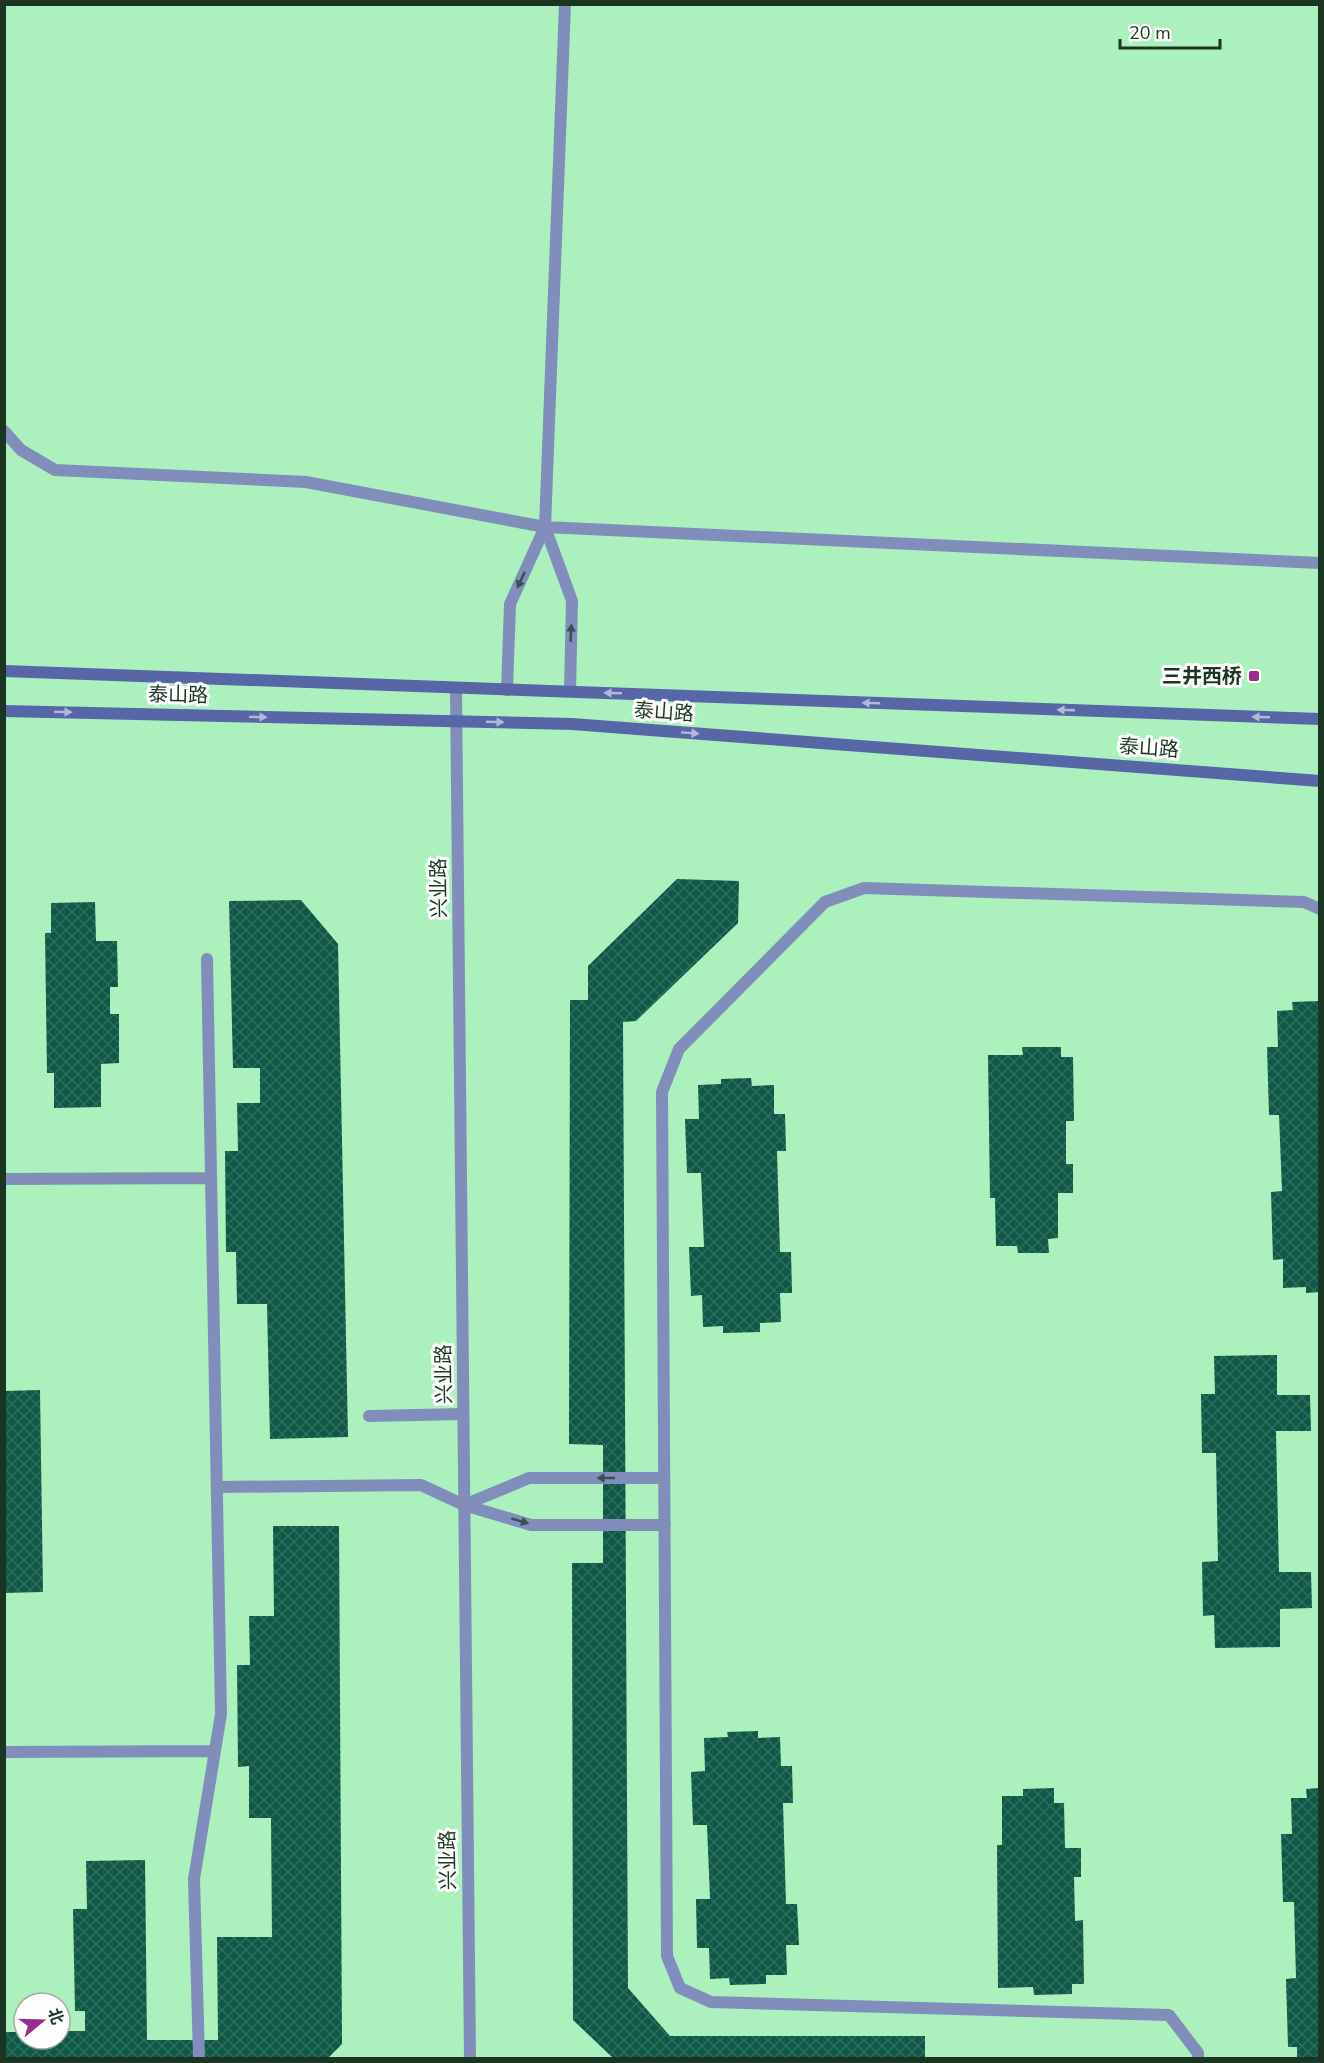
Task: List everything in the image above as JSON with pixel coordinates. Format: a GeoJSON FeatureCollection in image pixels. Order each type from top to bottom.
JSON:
{"type":"FeatureCollection","features":[{"type":"Feature","properties":{"kind":"main road","name":"泰山路"},"geometry":{"type":"LineString","coordinates":[[4,671],[1320,720]]}},
{"type":"Feature","properties":{"kind":"main road","name":"泰山路"},"geometry":{"type":"LineString","coordinates":[[4,711],[572,724],[1320,781]]}},
{"type":"Feature","properties":{"kind":"street"},"geometry":{"type":"LineString","coordinates":[[565,4],[545,527],[572,601],[570,691]]}},
{"type":"Feature","properties":{"kind":"street"},"geometry":{"type":"LineString","coordinates":[[4,431],[21,450],[55,470],[306,482],[545,527],[1320,563]]}},
{"type":"Feature","properties":{"kind":"street"},"geometry":{"type":"LineString","coordinates":[[507,690],[510,604],[545,527]]}},
{"type":"Feature","properties":{"kind":"street","name":"兴业路"},"geometry":{"type":"LineString","coordinates":[[456,689],[470,2058]]}},
{"type":"Feature","properties":{"kind":"street"},"geometry":{"type":"LineString","coordinates":[[1198,2058],[1198,2053],[1169,2015],[711,2002],[680,1988],[667,1956],[662,1092],[679,1049],[825,902],[864,888],[1304,902],[1320,909]]}},
{"type":"Feature","properties":{"kind":"street"},"geometry":{"type":"LineString","coordinates":[[199,2058],[194,1879],[221,1714],[207,959]]}},
{"type":"Feature","properties":{"kind":"street"},"geometry":{"type":"LineString","coordinates":[[4,1179],[211,1178]]}},
{"type":"Feature","properties":{"kind":"street"},"geometry":{"type":"LineString","coordinates":[[369,1416],[464,1414]]}},
{"type":"Feature","properties":{"kind":"street"},"geometry":{"type":"LineString","coordinates":[[464,1505],[529,1478],[664,1478]]}},
{"type":"Feature","properties":{"kind":"street"},"geometry":{"type":"LineString","coordinates":[[217,1487],[422,1485],[464,1505],[531,1525],[665,1525]]}},
{"type":"Feature","properties":{"kind":"street"},"geometry":{"type":"LineString","coordinates":[[4,1752],[215,1751]]}},
{"type":"Feature","properties":{"kind":"building"},"geometry":{"type":"Polygon","coordinates":[[[677,879],[739,881],[738,923],[636,1021],[623,1022],[628,1988],[670,2036],[925,2036],[925,2058],[613,2058],[573,2020],[572,1563],[603,1563],[603,1445],[569,1444],[570,1000],[588,1000],[588,966],[677,879]]]}},
{"type":"Feature","properties":{"kind":"building"},"geometry":{"type":"Polygon","coordinates":[[[301,900],[338,944],[348,1437],[270,1439],[267,1304],[237,1304],[236,1252],[226,1252],[225,1151],[238,1151],[237,1103],[260,1103],[260,1068],[233,1068],[229,901],[301,900]]]}},
{"type":"Feature","properties":{"kind":"building"},"geometry":{"type":"Polygon","coordinates":[[[95,902],[96,941],[117,941],[118,987],[110,987],[110,1014],[119,1014],[119,1063],[101,1064],[101,1107],[54,1108],[54,1073],[47,1073],[45,933],[51,933],[51,903],[95,902]]]}},
{"type":"Feature","properties":{"kind":"building"},"geometry":{"type":"Polygon","coordinates":[[[1320,1001],[1320,1292],[1306,1293],[1306,1287],[1283,1288],[1283,1259],[1273,1260],[1271,1192],[1282,1191],[1279,1115],[1269,1115],[1267,1047],[1278,1047],[1277,1011],[1293,1010],[1292,1002],[1320,1001]]]}},
{"type":"Feature","properties":{"kind":"building"},"geometry":{"type":"Polygon","coordinates":[[[1022,1047],[1061,1047],[1061,1057],[1073,1057],[1074,1121],[1066,1121],[1066,1164],[1073,1164],[1073,1193],[1058,1193],[1058,1238],[1048,1239],[1049,1253],[1018,1253],[1017,1246],[996,1246],[995,1198],[990,1198],[988,1055],[1023,1055],[1022,1047]]]}},
{"type":"Feature","properties":{"kind":"building"},"geometry":{"type":"Polygon","coordinates":[[[751,1078],[752,1086],[774,1085],[774,1114],[785,1114],[786,1151],[777,1151],[780,1252],[791,1252],[792,1293],[780,1293],[781,1322],[760,1323],[760,1332],[723,1333],[723,1326],[703,1327],[702,1295],[691,1296],[689,1247],[704,1247],[701,1173],[687,1173],[685,1119],[699,1119],[698,1085],[721,1084],[721,1079],[751,1078]]]}},
{"type":"Feature","properties":{"kind":"building"},"geometry":{"type":"Polygon","coordinates":[[[1277,1355],[1277,1395],[1310,1395],[1311,1431],[1276,1431],[1279,1572],[1311,1572],[1312,1608],[1280,1609],[1280,1647],[1215,1648],[1214,1615],[1203,1616],[1202,1562],[1218,1561],[1216,1453],[1202,1453],[1201,1394],[1215,1394],[1214,1356],[1277,1355]]]}},
{"type":"Feature","properties":{"kind":"building"},"geometry":{"type":"Polygon","coordinates":[[[40,1390],[43,1592],[4,1593],[4,1391],[40,1390]]]}},
{"type":"Feature","properties":{"kind":"building"},"geometry":{"type":"Polygon","coordinates":[[[273,1526],[339,1526],[342,2044],[328,2058],[4,2058],[4,2032],[12,2032],[12,2051],[72,2051],[72,2031],[85,2031],[85,2011],[75,2011],[73,1909],[87,1909],[86,1861],[145,1860],[147,2040],[218,2040],[217,1937],[272,1937],[271,1818],[249,1818],[249,1766],[238,1767],[237,1665],[250,1665],[249,1616],[274,1616],[273,1526]]]}},
{"type":"Feature","properties":{"kind":"building"},"geometry":{"type":"Polygon","coordinates":[[[758,1731],[758,1738],[780,1737],[781,1766],[792,1766],[793,1803],[783,1803],[786,1904],[797,1904],[799,1945],[786,1945],[787,1975],[766,1975],[766,1984],[730,1985],[729,1978],[710,1979],[709,1948],[697,1948],[696,1899],[710,1899],[707,1825],[693,1825],[691,1772],[705,1771],[704,1738],[728,1737],[727,1732],[758,1731]]]}},
{"type":"Feature","properties":{"kind":"building"},"geometry":{"type":"Polygon","coordinates":[[[1054,1788],[1054,1803],[1064,1803],[1065,1848],[1081,1848],[1081,1877],[1074,1877],[1075,1921],[1083,1920],[1084,1984],[1072,1984],[1072,1994],[1034,1995],[1033,1987],[998,1988],[997,1845],[1002,1845],[1002,1796],[1023,1796],[1023,1789],[1054,1788]]]}},
{"type":"Feature","properties":{"kind":"building"},"geometry":{"type":"Polygon","coordinates":[[[1320,1788],[1320,2058],[1297,2058],[1297,2047],[1288,2047],[1286,1979],[1296,1978],[1294,1902],[1283,1902],[1281,1834],[1292,1834],[1291,1798],[1307,1798],[1306,1789],[1320,1788]]]}},
{"type":"Feature","properties":{"kind":"place","name":"三井西桥"},"geometry":{"type":"Point","coordinates":[1254,676]}}]}
